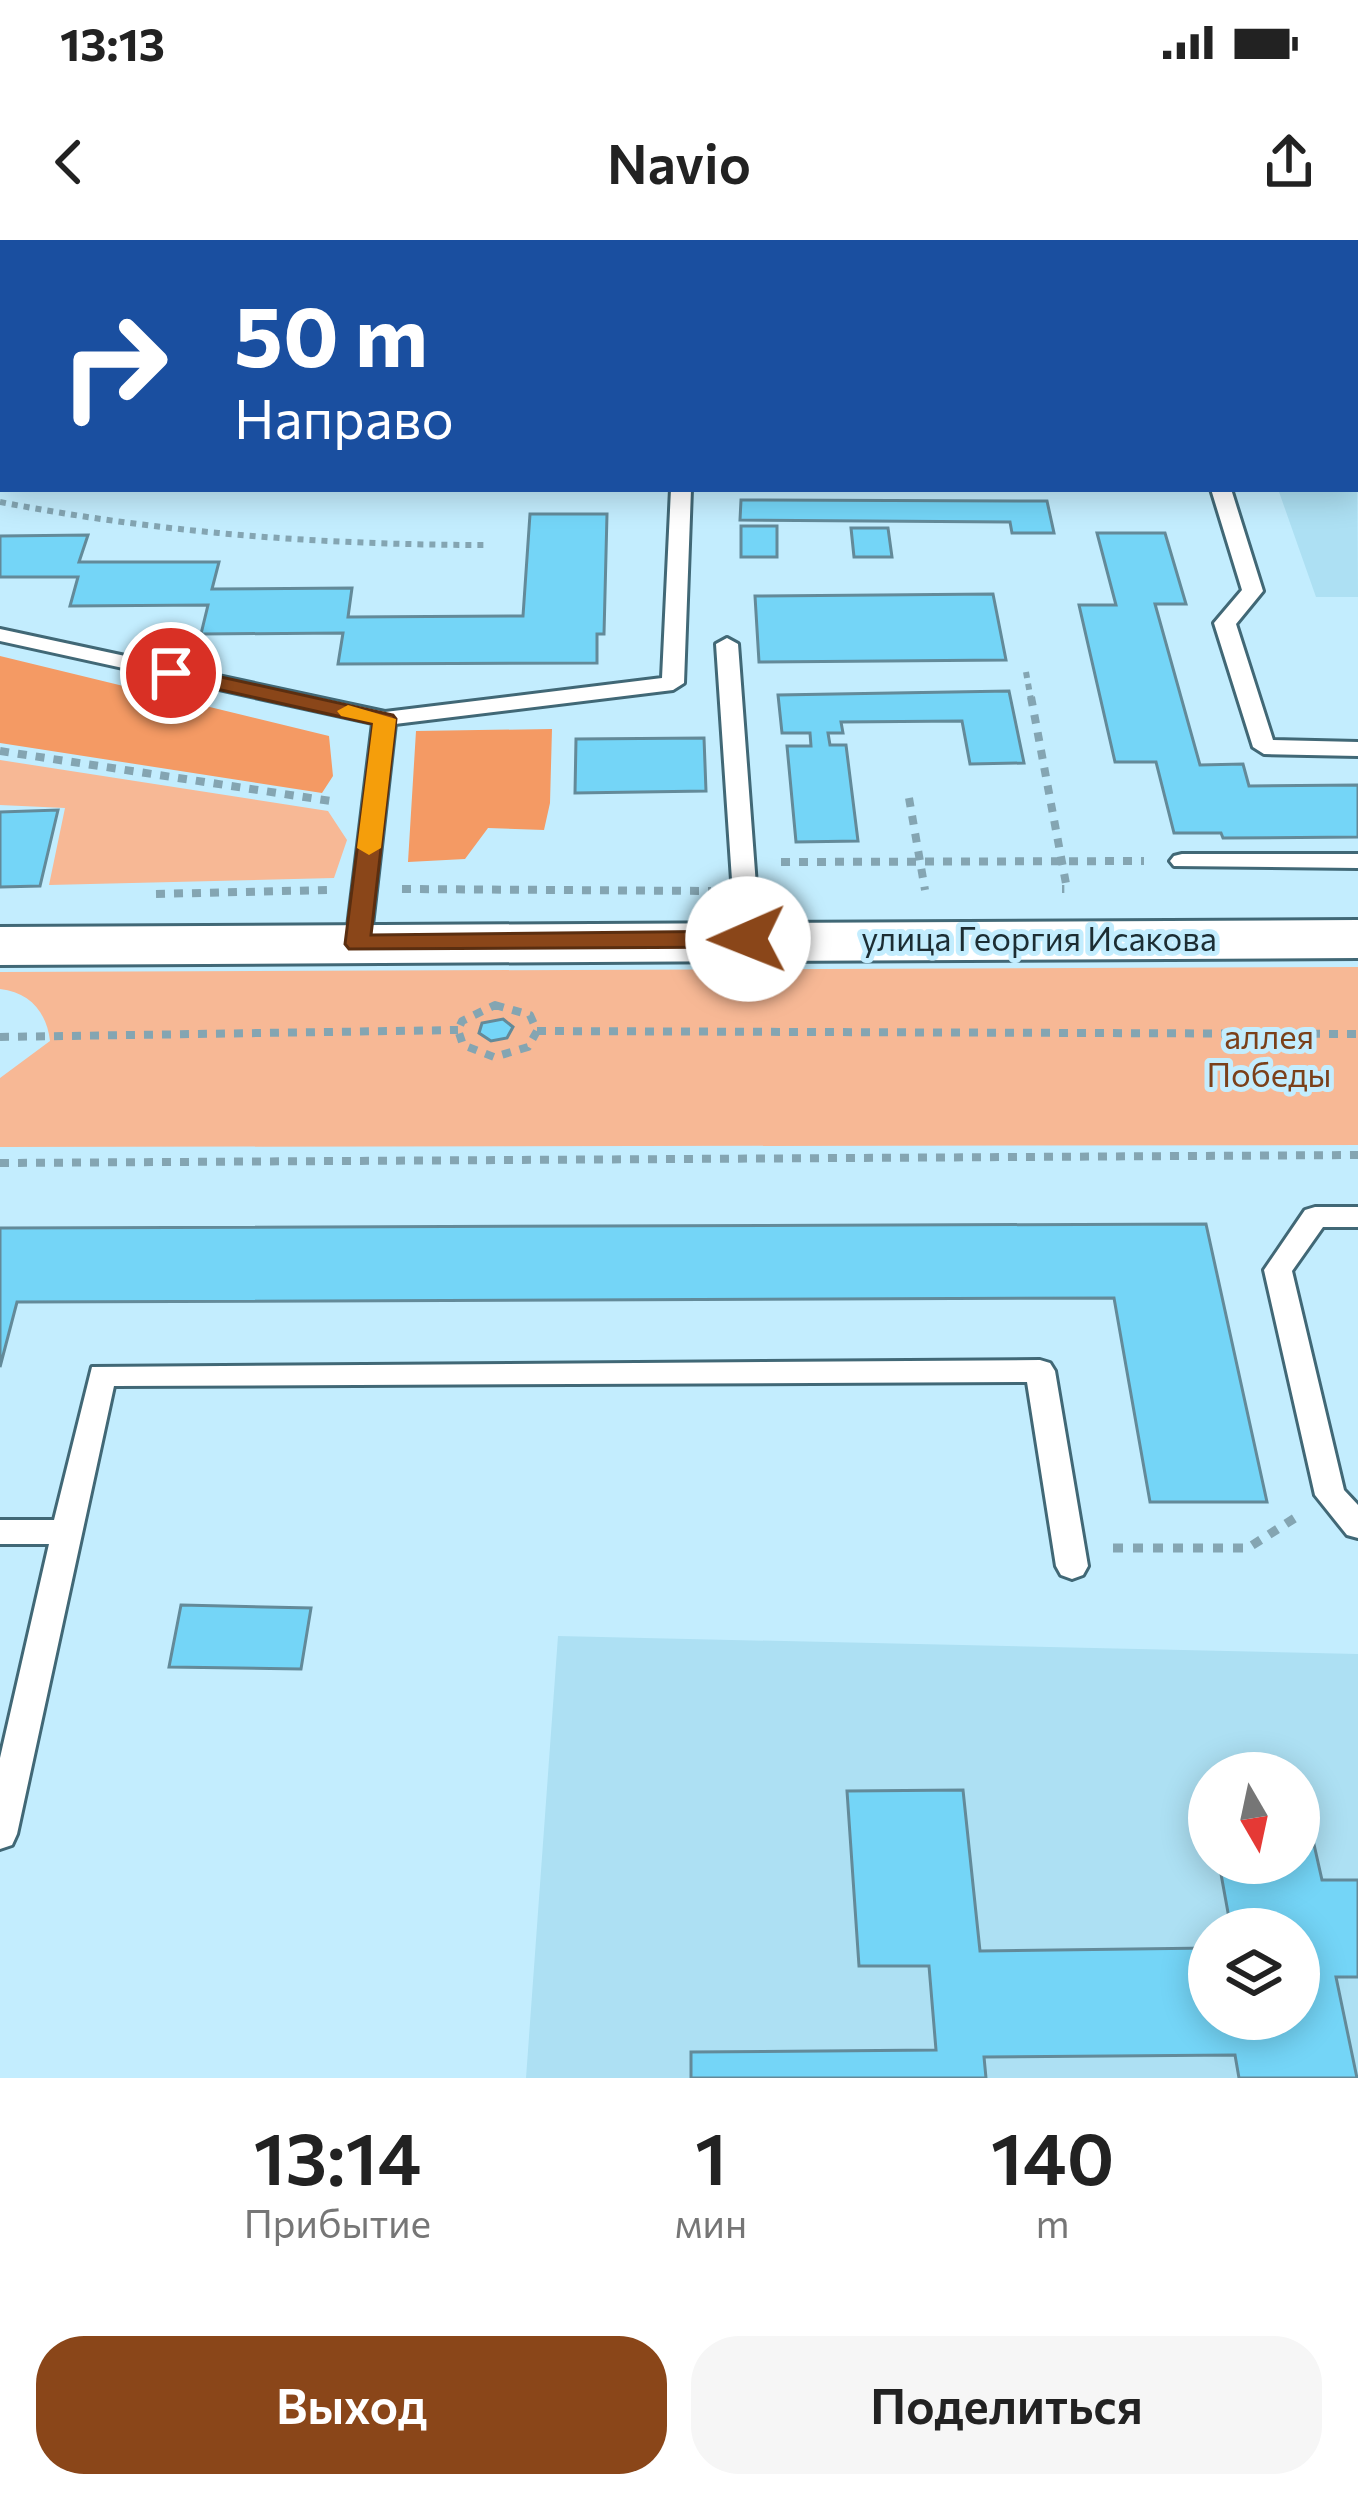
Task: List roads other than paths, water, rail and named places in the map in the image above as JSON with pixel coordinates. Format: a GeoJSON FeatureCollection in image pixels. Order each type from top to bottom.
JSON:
{"type":"FeatureCollection","features":[{"type":"Feature","properties":{"kind":"street","name":"улица Георгия Исакова"},"geometry":{"type":"LineString","coordinates":[[0,946],[361,916],[747,915],[1358,939]]}},
{"type":"Feature","properties":{"kind":"lane"},"geometry":{"type":"LineString","coordinates":[[0,635],[385,719],[673,683],[680,492]]}},
{"type":"Feature","properties":{"kind":"lane"},"geometry":{"type":"LineString","coordinates":[[1223,492],[1253,591],[1225,622],[1264,747],[1358,749]]}},
{"type":"Feature","properties":{"kind":"lane"},"geometry":{"type":"LineString","coordinates":[[727,644],[747,915]]}},
{"type":"Feature","properties":{"kind":"lane"},"geometry":{"type":"LineString","coordinates":[[361,916],[385,719]]}},
{"type":"Feature","properties":{"kind":"lane"},"geometry":{"type":"LineString","coordinates":[[1182,862],[1358,861]]}},
{"type":"Feature","properties":{"kind":"lane"},"geometry":{"type":"LineString","coordinates":[[1358,1217],[1315,1217],[1278,1270],[1330,1495],[1358,1526]]}},
{"type":"Feature","properties":{"kind":"lane"},"geometry":{"type":"LineString","coordinates":[[0,1834],[102,1375],[1040,1371],[1071,1558]]}},
{"type":"Feature","properties":{"kind":"lane"},"geometry":{"type":"LineString","coordinates":[[0,1532],[67,1532]]}},
{"type":"Feature","properties":{"kind":"park label","name":"аллея Победы"},"geometry":{"type":"Point","coordinates":[1269,1056]}}]}
